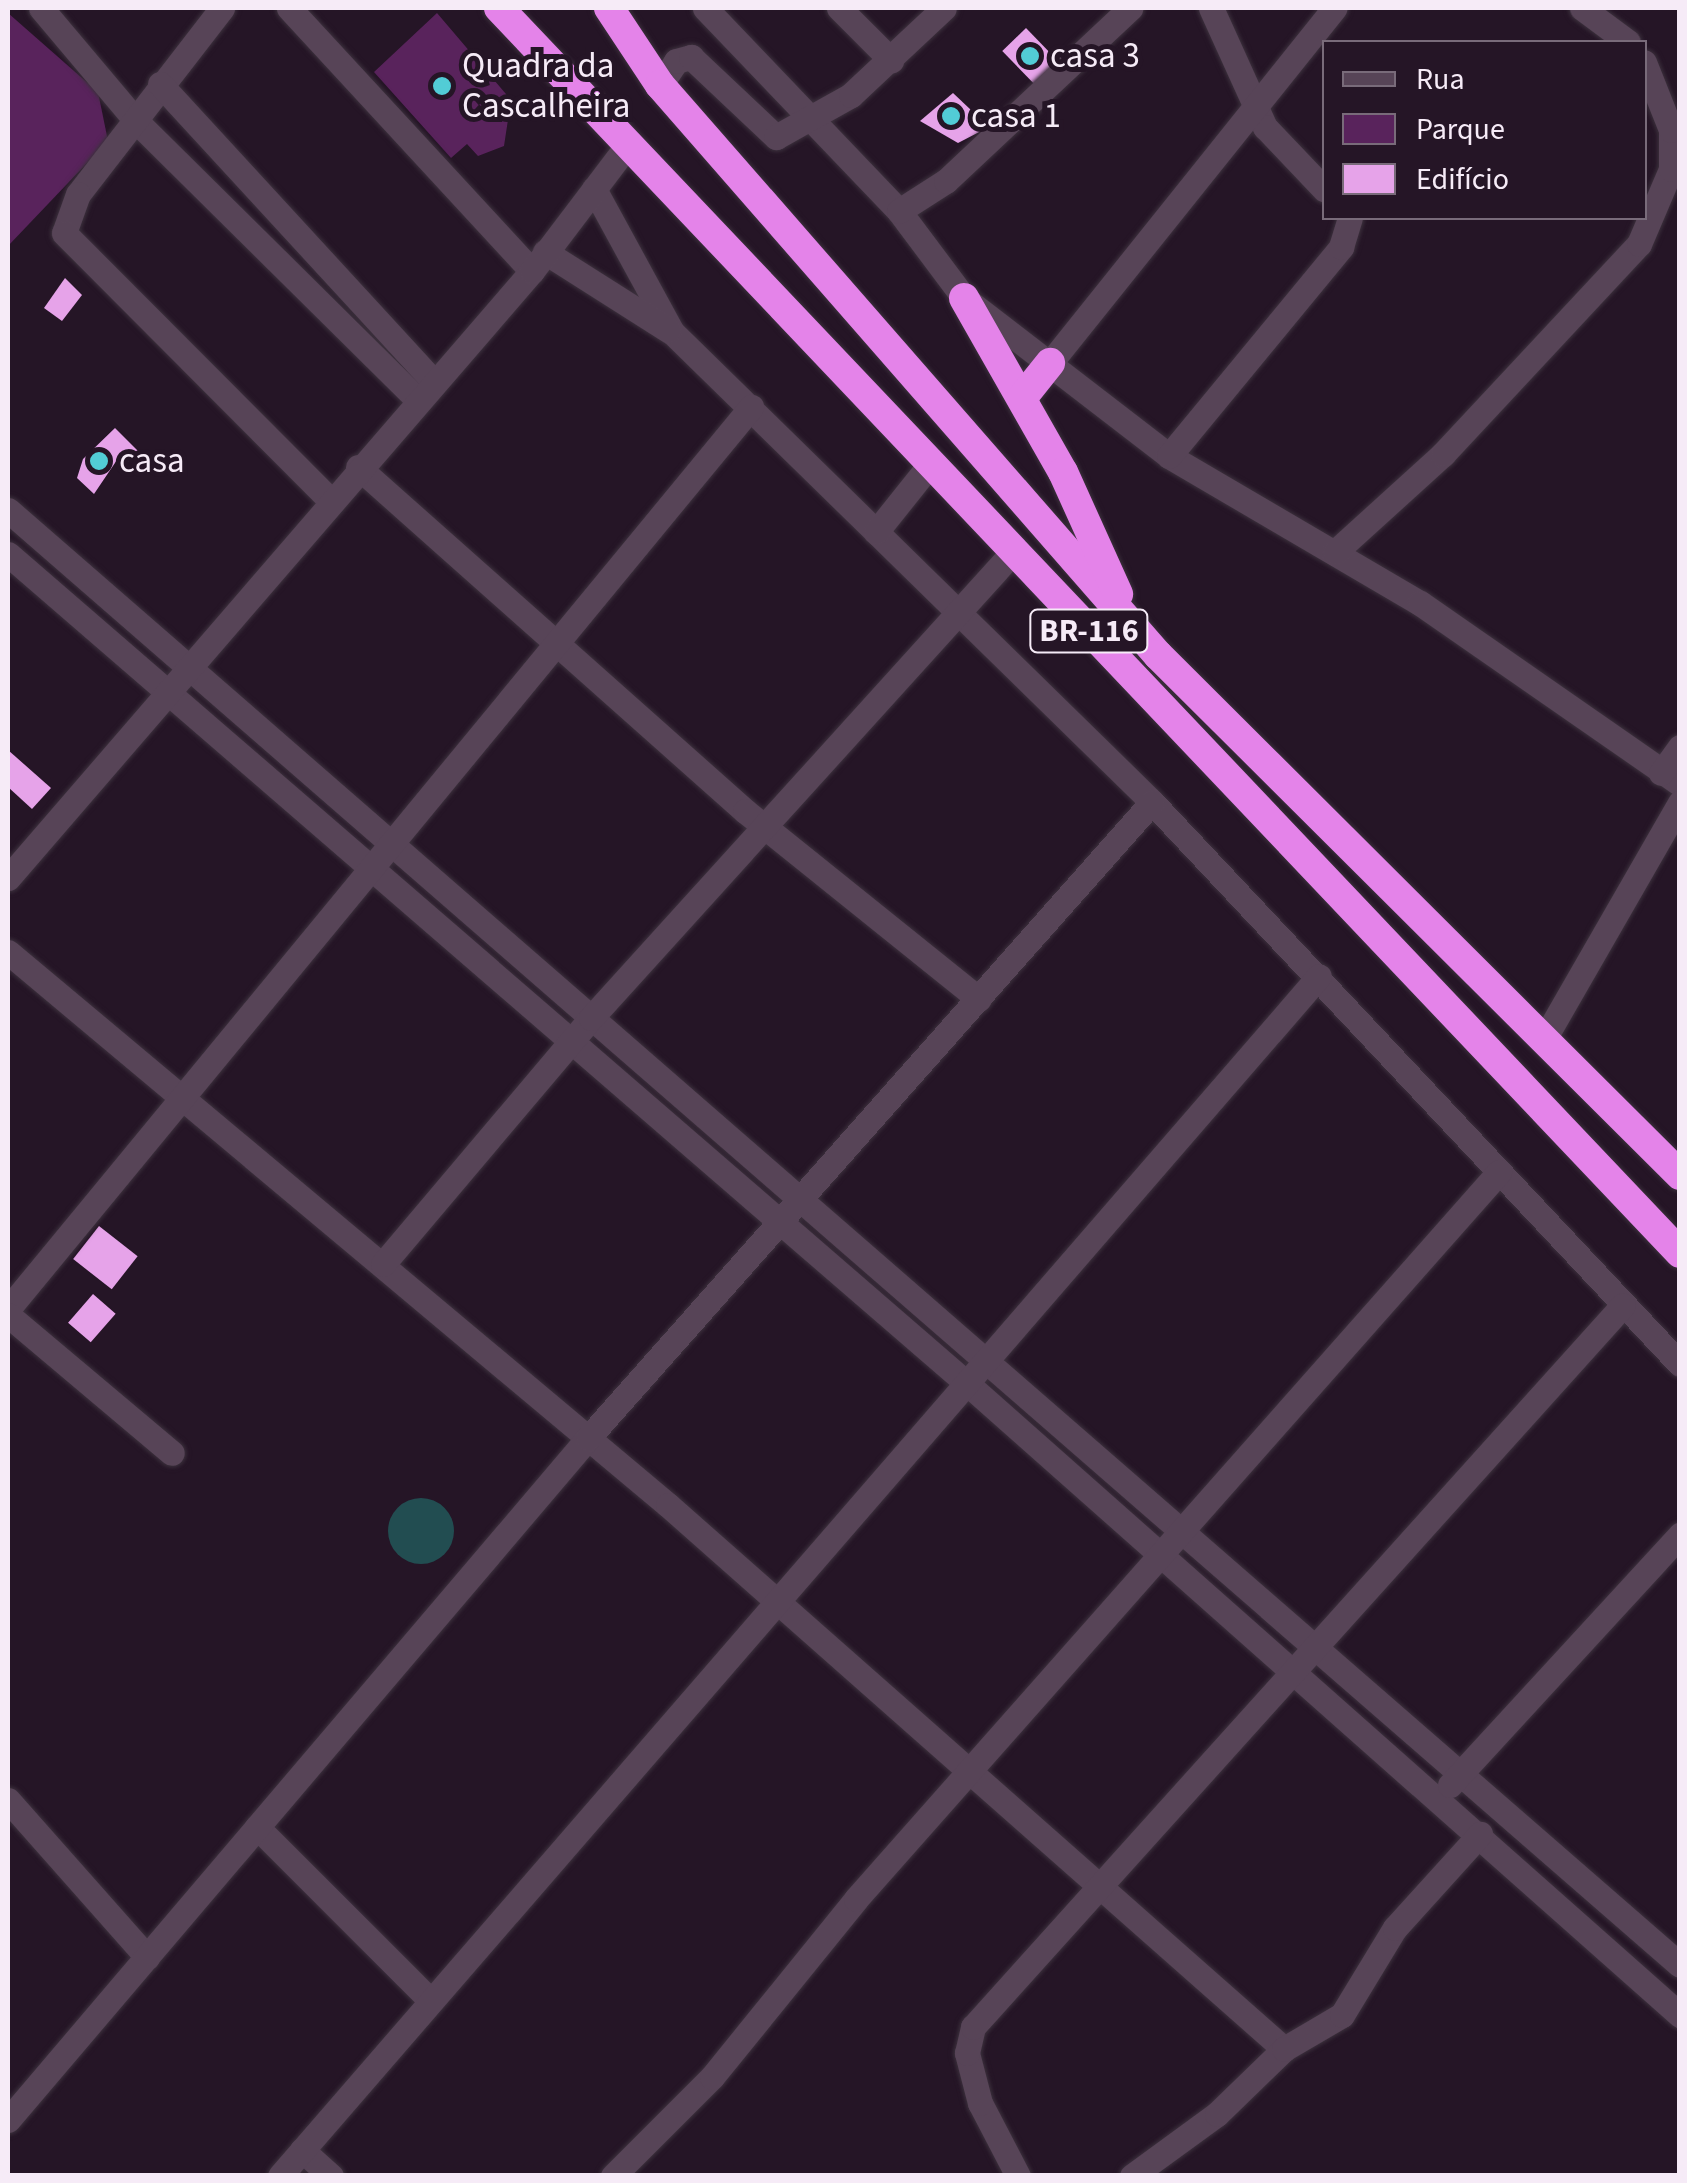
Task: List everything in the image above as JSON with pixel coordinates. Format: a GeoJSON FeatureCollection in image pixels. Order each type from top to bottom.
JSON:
{"type":"FeatureCollection","features":[{"type":"Feature","properties":{"kind":"highway","name":"BR-116"},"geometry":{"type":"LineString","coordinates":[[499,8],[1680,1253]]}},
{"type":"Feature","properties":{"kind":"highway"},"geometry":{"type":"LineString","coordinates":[[609,8],[660,84],[1131,624],[1547,1034],[1680,1175]]}},
{"type":"Feature","properties":{"kind":"highway"},"geometry":{"type":"LineString","coordinates":[[964,298],[1022,398],[1131,624]]}},
{"type":"Feature","properties":{"kind":"highway"},"geometry":{"type":"LineString","coordinates":[[1022,398],[1050,363]]}},
{"type":"Feature","properties":{"kind":"street"},"geometry":{"type":"LineString","coordinates":[[41,8],[136,121],[425,391]]}},
{"type":"Feature","properties":{"kind":"street"},"geometry":{"type":"LineString","coordinates":[[222,8],[68,209],[69,246],[330,500]]}},
{"type":"Feature","properties":{"kind":"street"},"geometry":{"type":"LineString","coordinates":[[290,8],[538,262],[672,332],[751,407],[952,610],[1152,802],[1680,1364]]}},
{"type":"Feature","properties":{"kind":"street"},"geometry":{"type":"LineString","coordinates":[[705,8],[899,211],[964,298],[1169,456],[1335,552],[1670,779],[1680,748]]}},
{"type":"Feature","properties":{"kind":"street"},"geometry":{"type":"LineString","coordinates":[[839,8],[891,60]]}},
{"type":"Feature","properties":{"kind":"street"},"geometry":{"type":"LineString","coordinates":[[660,84],[676,61],[691,56],[764,134],[809,119],[891,60],[944,8]]}},
{"type":"Feature","properties":{"kind":"street"},"geometry":{"type":"LineString","coordinates":[[899,211],[946,181],[1130,8]]}},
{"type":"Feature","properties":{"kind":"street"},"geometry":{"type":"LineString","coordinates":[[1211,8],[1251,105],[1322,187]]}},
{"type":"Feature","properties":{"kind":"street"},"geometry":{"type":"LineString","coordinates":[[1050,363],[1251,105],[1334,8]]}},
{"type":"Feature","properties":{"kind":"street"},"geometry":{"type":"LineString","coordinates":[[1582,8],[1625,40]]}},
{"type":"Feature","properties":{"kind":"street"},"geometry":{"type":"LineString","coordinates":[[1335,552],[1469,428],[1639,244],[1671,169],[1672,130],[1647,69]]}},
{"type":"Feature","properties":{"kind":"street"},"geometry":{"type":"LineString","coordinates":[[160,84],[425,391]]}},
{"type":"Feature","properties":{"kind":"street"},"geometry":{"type":"LineString","coordinates":[[8,878],[162,689],[538,262],[629,142]]}},
{"type":"Feature","properties":{"kind":"street"},"geometry":{"type":"LineString","coordinates":[[594,189],[672,332]]}},
{"type":"Feature","properties":{"kind":"street"},"geometry":{"type":"LineString","coordinates":[[1169,456],[1341,247],[1349,220]]}},
{"type":"Feature","properties":{"kind":"street"},"geometry":{"type":"LineString","coordinates":[[172,1453],[8,1312],[751,407]]}},
{"type":"Feature","properties":{"kind":"street"},"geometry":{"type":"LineString","coordinates":[[876,532],[931,462]]}},
{"type":"Feature","properties":{"kind":"street"},"geometry":{"type":"LineString","coordinates":[[358,466],[772,828],[978,999]]}},
{"type":"Feature","properties":{"kind":"street"},"geometry":{"type":"LineString","coordinates":[[8,510],[799,1200],[1186,1531],[1680,1966]]}},
{"type":"Feature","properties":{"kind":"street"},"geometry":{"type":"LineString","coordinates":[[34,533],[11,557],[569,1046],[970,1386],[1680,2015]]}},
{"type":"Feature","properties":{"kind":"street"},"geometry":{"type":"LineString","coordinates":[[383,1264],[591,1018],[772,828],[952,610],[1013,552]]}},
{"type":"Feature","properties":{"kind":"street"},"geometry":{"type":"LineString","coordinates":[[8,2120],[588,1438],[1152,802]]}},
{"type":"Feature","properties":{"kind":"street"},"geometry":{"type":"LineString","coordinates":[[1547,1034],[1680,804]]}},
{"type":"Feature","properties":{"kind":"street"},"geometry":{"type":"LineString","coordinates":[[8,952],[588,1438],[1284,2049]]}},
{"type":"Feature","properties":{"kind":"street"},"geometry":{"type":"LineString","coordinates":[[280,2176],[772,1602],[991,1362],[1319,976]]}},
{"type":"Feature","properties":{"kind":"street"},"geometry":{"type":"LineString","coordinates":[[613,2176],[712,2077],[856,1899],[972,1776],[1499,1172]]}},
{"type":"Feature","properties":{"kind":"street"},"geometry":{"type":"LineString","coordinates":[[1018,2176],[989,2131],[968,2038],[1623,1306]]}},
{"type":"Feature","properties":{"kind":"street"},"geometry":{"type":"LineString","coordinates":[[1438,1798],[1680,1534]]}},
{"type":"Feature","properties":{"kind":"street"},"geometry":{"type":"LineString","coordinates":[[8,1800],[147,1957]]}},
{"type":"Feature","properties":{"kind":"street"},"geometry":{"type":"LineString","coordinates":[[257,1827],[430,2000]]}},
{"type":"Feature","properties":{"kind":"street"},"geometry":{"type":"LineString","coordinates":[[1132,2176],[1226,2106],[1284,2049],[1342,2015],[1395,1928],[1480,1834]]}},
{"type":"Feature","properties":{"kind":"street"},"geometry":{"type":"LineString","coordinates":[[1621,1960],[1644,1935]]}},
{"type":"Feature","properties":{"kind":"street"},"geometry":{"type":"LineString","coordinates":[[302,2150],[331,2176]]}},
{"type":"Feature","properties":{"kind":"green space"},"geometry":{"type":"Polygon","coordinates":[[[8,13],[98,92],[108,141],[8,246],[8,13]]]}},
{"type":"Feature","properties":{"kind":"green space","name":"Quadra da Cascalheira"},"geometry":{"type":"Polygon","coordinates":[[[437,13],[511,100],[504,146],[478,156],[467,144],[451,158],[374,72],[437,13]]]}},
{"type":"Feature","properties":{"kind":"shaded area"},"geometry":{"type":"Polygon","coordinates":[[[421,1498],[445,1507],[454,1531],[445,1555],[421,1564],[397,1555],[388,1531],[397,1507],[421,1498]]]}},
{"type":"Feature","properties":{"kind":"building","name":"casa 3"},"geometry":{"type":"Polygon","coordinates":[[[1026,28],[1058,61],[1034,84],[1002,51],[1026,28]]]}},
{"type":"Feature","properties":{"kind":"building","name":"casa 1"},"geometry":{"type":"Polygon","coordinates":[[[953,93],[989,127],[958,143],[920,121],[953,93]]]}},
{"type":"Feature","properties":{"kind":"building"},"geometry":{"type":"Polygon","coordinates":[[[65,278],[82,295],[62,321],[44,308],[65,278]]]}},
{"type":"Feature","properties":{"kind":"building","name":"casa"},"geometry":{"type":"Polygon","coordinates":[[[115,428],[138,451],[127,463],[119,457],[94,494],[77,478],[83,459],[115,428]]]}},
{"type":"Feature","properties":{"kind":"building"},"geometry":{"type":"Polygon","coordinates":[[[8,750],[51,788],[32,809],[8,787],[8,750]]]}},
{"type":"Feature","properties":{"kind":"building"},"geometry":{"type":"Polygon","coordinates":[[[99,1226],[138,1256],[112,1289],[73,1259],[99,1226]]]}},
{"type":"Feature","properties":{"kind":"building"},"geometry":{"type":"Polygon","coordinates":[[[93,1294],[116,1314],[91,1342],[68,1323],[93,1294]]]}},
{"type":"Feature","properties":{"kind":"place","name":"casa 3"},"geometry":{"type":"Point","coordinates":[1030,56]}},
{"type":"Feature","properties":{"kind":"place","name":"Quadra da Cascalheira"},"geometry":{"type":"Point","coordinates":[442,86]}},
{"type":"Feature","properties":{"kind":"place","name":"casa 1"},"geometry":{"type":"Point","coordinates":[951,116]}},
{"type":"Feature","properties":{"kind":"place","name":"casa"},"geometry":{"type":"Point","coordinates":[99,461]}}]}
